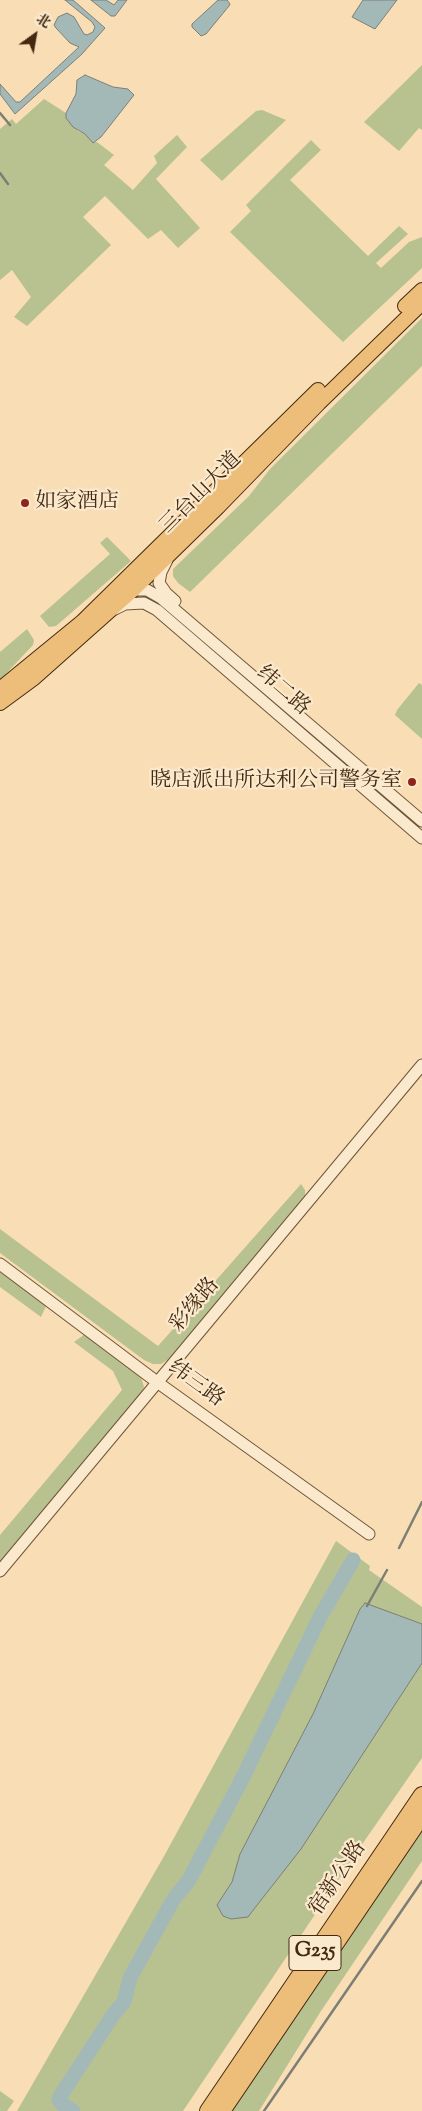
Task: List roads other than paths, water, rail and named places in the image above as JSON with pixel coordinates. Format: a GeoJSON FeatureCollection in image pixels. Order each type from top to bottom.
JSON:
{"type":"FeatureCollection","features":[{"type":"Feature","properties":{"kind":"highway","name":"宿新公路"},"geometry":{"type":"LineString","coordinates":[[208,2111],[422,1795]]}},
{"type":"Feature","properties":{"kind":"highway","name":"宿新公路"},"geometry":{"type":"LineString","coordinates":[[222,2111],[422,1816]]}},
{"type":"Feature","properties":{"kind":"main road","name":"三台山大道"},"geometry":{"type":"LineString","coordinates":[[0,689],[82,622],[422,290]]}},
{"type":"Feature","properties":{"kind":"main road","name":"三台山大道"},"geometry":{"type":"LineString","coordinates":[[0,703],[34,678],[133,590],[218,508],[319,403],[422,302]]}},
{"type":"Feature","properties":{"kind":"street"},"geometry":{"type":"LineString","coordinates":[[170,554],[159,578],[162,587],[222,642],[242,667]]}},
{"type":"Feature","properties":{"kind":"street","name":"纬二路"},"geometry":{"type":"LineString","coordinates":[[107,598],[133,590],[147,590],[161,598],[422,821]]}},
{"type":"Feature","properties":{"kind":"street","name":"纬二路"},"geometry":{"type":"LineString","coordinates":[[109,612],[124,604],[132,603],[144,603],[158,610],[422,838]]}},
{"type":"Feature","properties":{"kind":"street","name":"彩缘路"},"geometry":{"type":"LineString","coordinates":[[0,1571],[422,1065]]}},
{"type":"Feature","properties":{"kind":"street","name":"纬三路"},"geometry":{"type":"LineString","coordinates":[[0,1264],[158,1382],[369,1534]]}},
{"type":"Feature","properties":{"kind":"waterway"},"geometry":{"type":"LineString","coordinates":[[0,113],[10,125]]}},
{"type":"Feature","properties":{"kind":"waterway"},"geometry":{"type":"LineString","coordinates":[[0,173],[8,184]]}},
{"type":"Feature","properties":{"kind":"waterway"},"geometry":{"type":"LineString","coordinates":[[399,1548],[422,1502]]}},
{"type":"Feature","properties":{"kind":"waterway"},"geometry":{"type":"LineString","coordinates":[[73,2111],[62,2104],[59,2100],[61,2095],[113,2015],[124,2002],[130,1978],[173,1900],[189,1880],[243,1777],[320,1617],[353,1560]]}},
{"type":"Feature","properties":{"kind":"waterway"},"geometry":{"type":"LineString","coordinates":[[367,1606],[387,1570]]}},
{"type":"Feature","properties":{"kind":"waterway"},"geometry":{"type":"LineString","coordinates":[[264,2111],[422,1881]]}},
{"type":"Feature","properties":{"kind":"place","name":"如家酒店"},"geometry":{"type":"Point","coordinates":[25,503]}},
{"type":"Feature","properties":{"kind":"place","name":"晓店派出所达利公司警务室"},"geometry":{"type":"Point","coordinates":[412,782]}}]}
